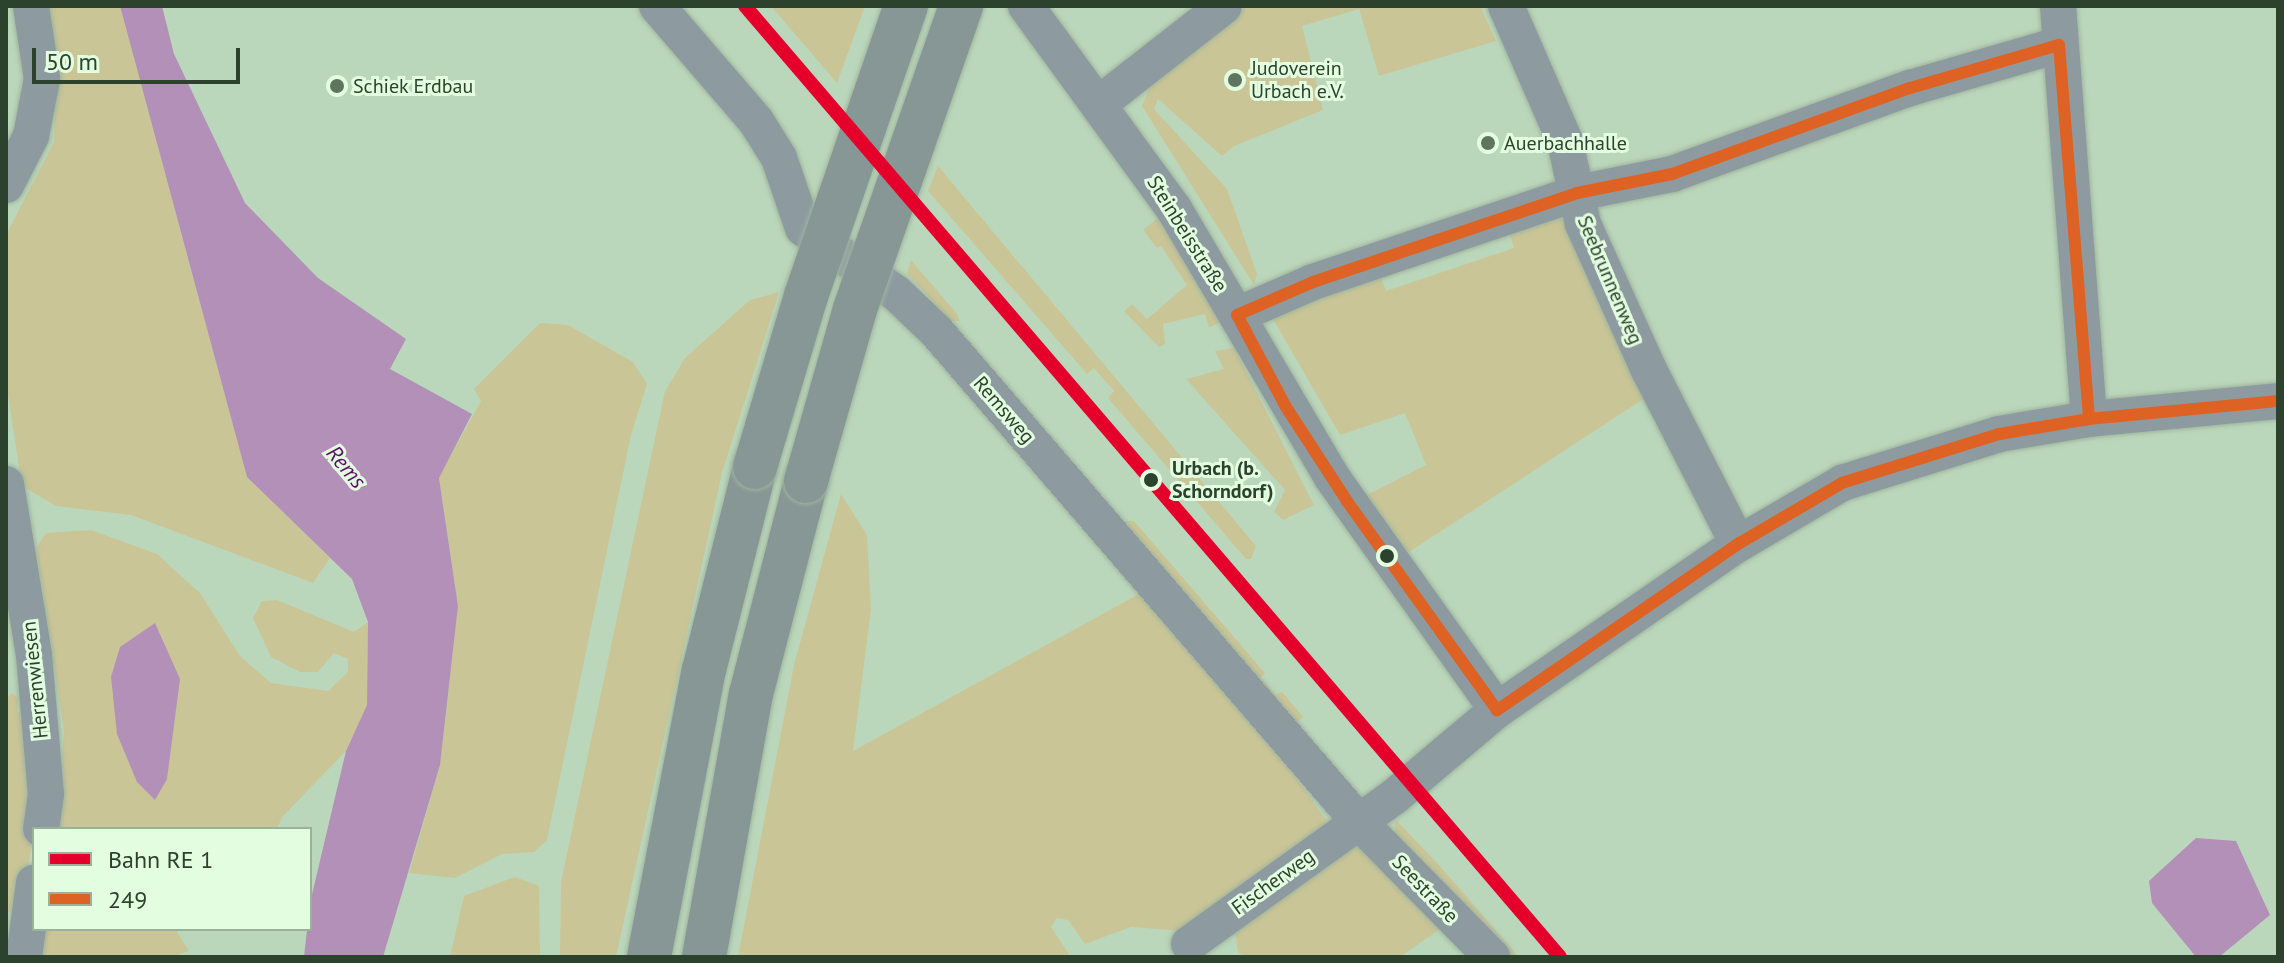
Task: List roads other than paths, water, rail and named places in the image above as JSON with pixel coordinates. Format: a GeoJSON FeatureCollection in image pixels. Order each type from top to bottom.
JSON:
{"type":"FeatureCollection","features":[{"type":"Feature","properties":{"kind":"highway"},"geometry":{"type":"LineString","coordinates":[[649,957],[704,670],[755,467],[806,296],[906,6]]}},
{"type":"Feature","properties":{"kind":"highway"},"geometry":{"type":"LineString","coordinates":[[704,957],[751,694],[806,481],[855,309],[961,6]]}},
{"type":"Feature","properties":{"kind":"street"},"geometry":{"type":"LineString","coordinates":[[6,185],[31,136],[42,79],[31,6]]}},
{"type":"Feature","properties":{"kind":"street","name":"Remsweg"},"geometry":{"type":"LineString","coordinates":[[657,6],[756,121],[779,158],[803,228],[896,293],[936,331],[1359,822]]}},
{"type":"Feature","properties":{"kind":"street","name":"Steinbeisstraße"},"geometry":{"type":"LineString","coordinates":[[1026,6],[1100,103],[1174,209],[1237,315],[1286,407],[1347,501],[1497,710]]}},
{"type":"Feature","properties":{"kind":"street"},"geometry":{"type":"LineString","coordinates":[[1100,103],[1224,6]]}},
{"type":"Feature","properties":{"kind":"street","name":"Seebrunnenweg"},"geometry":{"type":"LineString","coordinates":[[1506,6],[1565,141],[1583,224],[1649,370],[1738,544]]}},
{"type":"Feature","properties":{"kind":"street"},"geometry":{"type":"LineString","coordinates":[[2058,6],[2089,419]]}},
{"type":"Feature","properties":{"kind":"street"},"geometry":{"type":"LineString","coordinates":[[1237,315],[1313,282],[1577,193],[1672,174],[1910,88],[2059,45]]}},
{"type":"Feature","properties":{"kind":"street","name":"Fischerweg"},"geometry":{"type":"LineString","coordinates":[[1189,944],[1359,822],[1497,710],[1738,544],[1856,479],[1999,434],[2089,419],[2278,401]]}},
{"type":"Feature","properties":{"kind":"street","name":"Herrenwiesen"},"geometry":{"type":"LineString","coordinates":[[6,484],[34,655],[46,794],[41,827]]}},
{"type":"Feature","properties":{"kind":"street","name":"Seestraße"},"geometry":{"type":"LineString","coordinates":[[1359,822],[1492,957]]}},
{"type":"Feature","properties":{"kind":"street"},"geometry":{"type":"LineString","coordinates":[[24,957],[32,898]]}},
{"type":"Feature","properties":{"kind":"water","name":"Rems"},"geometry":{"type":"Polygon","coordinates":[[[120,6],[162,6],[174,54],[245,203],[318,278],[406,339],[390,369],[472,414],[439,478],[458,606],[440,765],[383,957],[304,957],[307,931],[312,931],[312,895],[346,751],[367,705],[368,622],[352,579],[247,477],[120,6]]]}},
{"type":"Feature","properties":{"kind":"water"},"geometry":{"type":"Polygon","coordinates":[[[155,623],[180,679],[167,779],[155,800],[137,782],[117,734],[111,677],[120,647],[155,623]]]}},
{"type":"Feature","properties":{"kind":"water"},"geometry":{"type":"Polygon","coordinates":[[[2196,838],[2236,841],[2270,915],[2219,957],[2196,957],[2152,903],[2149,881],[2196,838]]]}},
{"type":"Feature","properties":{"kind":"place","name":"Judoverein Urbach e.V."},"geometry":{"type":"Point","coordinates":[1235,80]}},
{"type":"Feature","properties":{"kind":"place","name":"Schiek Erdbau"},"geometry":{"type":"Point","coordinates":[337,86]}},
{"type":"Feature","properties":{"kind":"place","name":"Auerbachhalle"},"geometry":{"type":"Point","coordinates":[1488,143]}},
{"type":"Feature","properties":{"kind":"place","name":"Urbach (b. Schorndorf)"},"geometry":{"type":"Point","coordinates":[1151,480]}}]}
